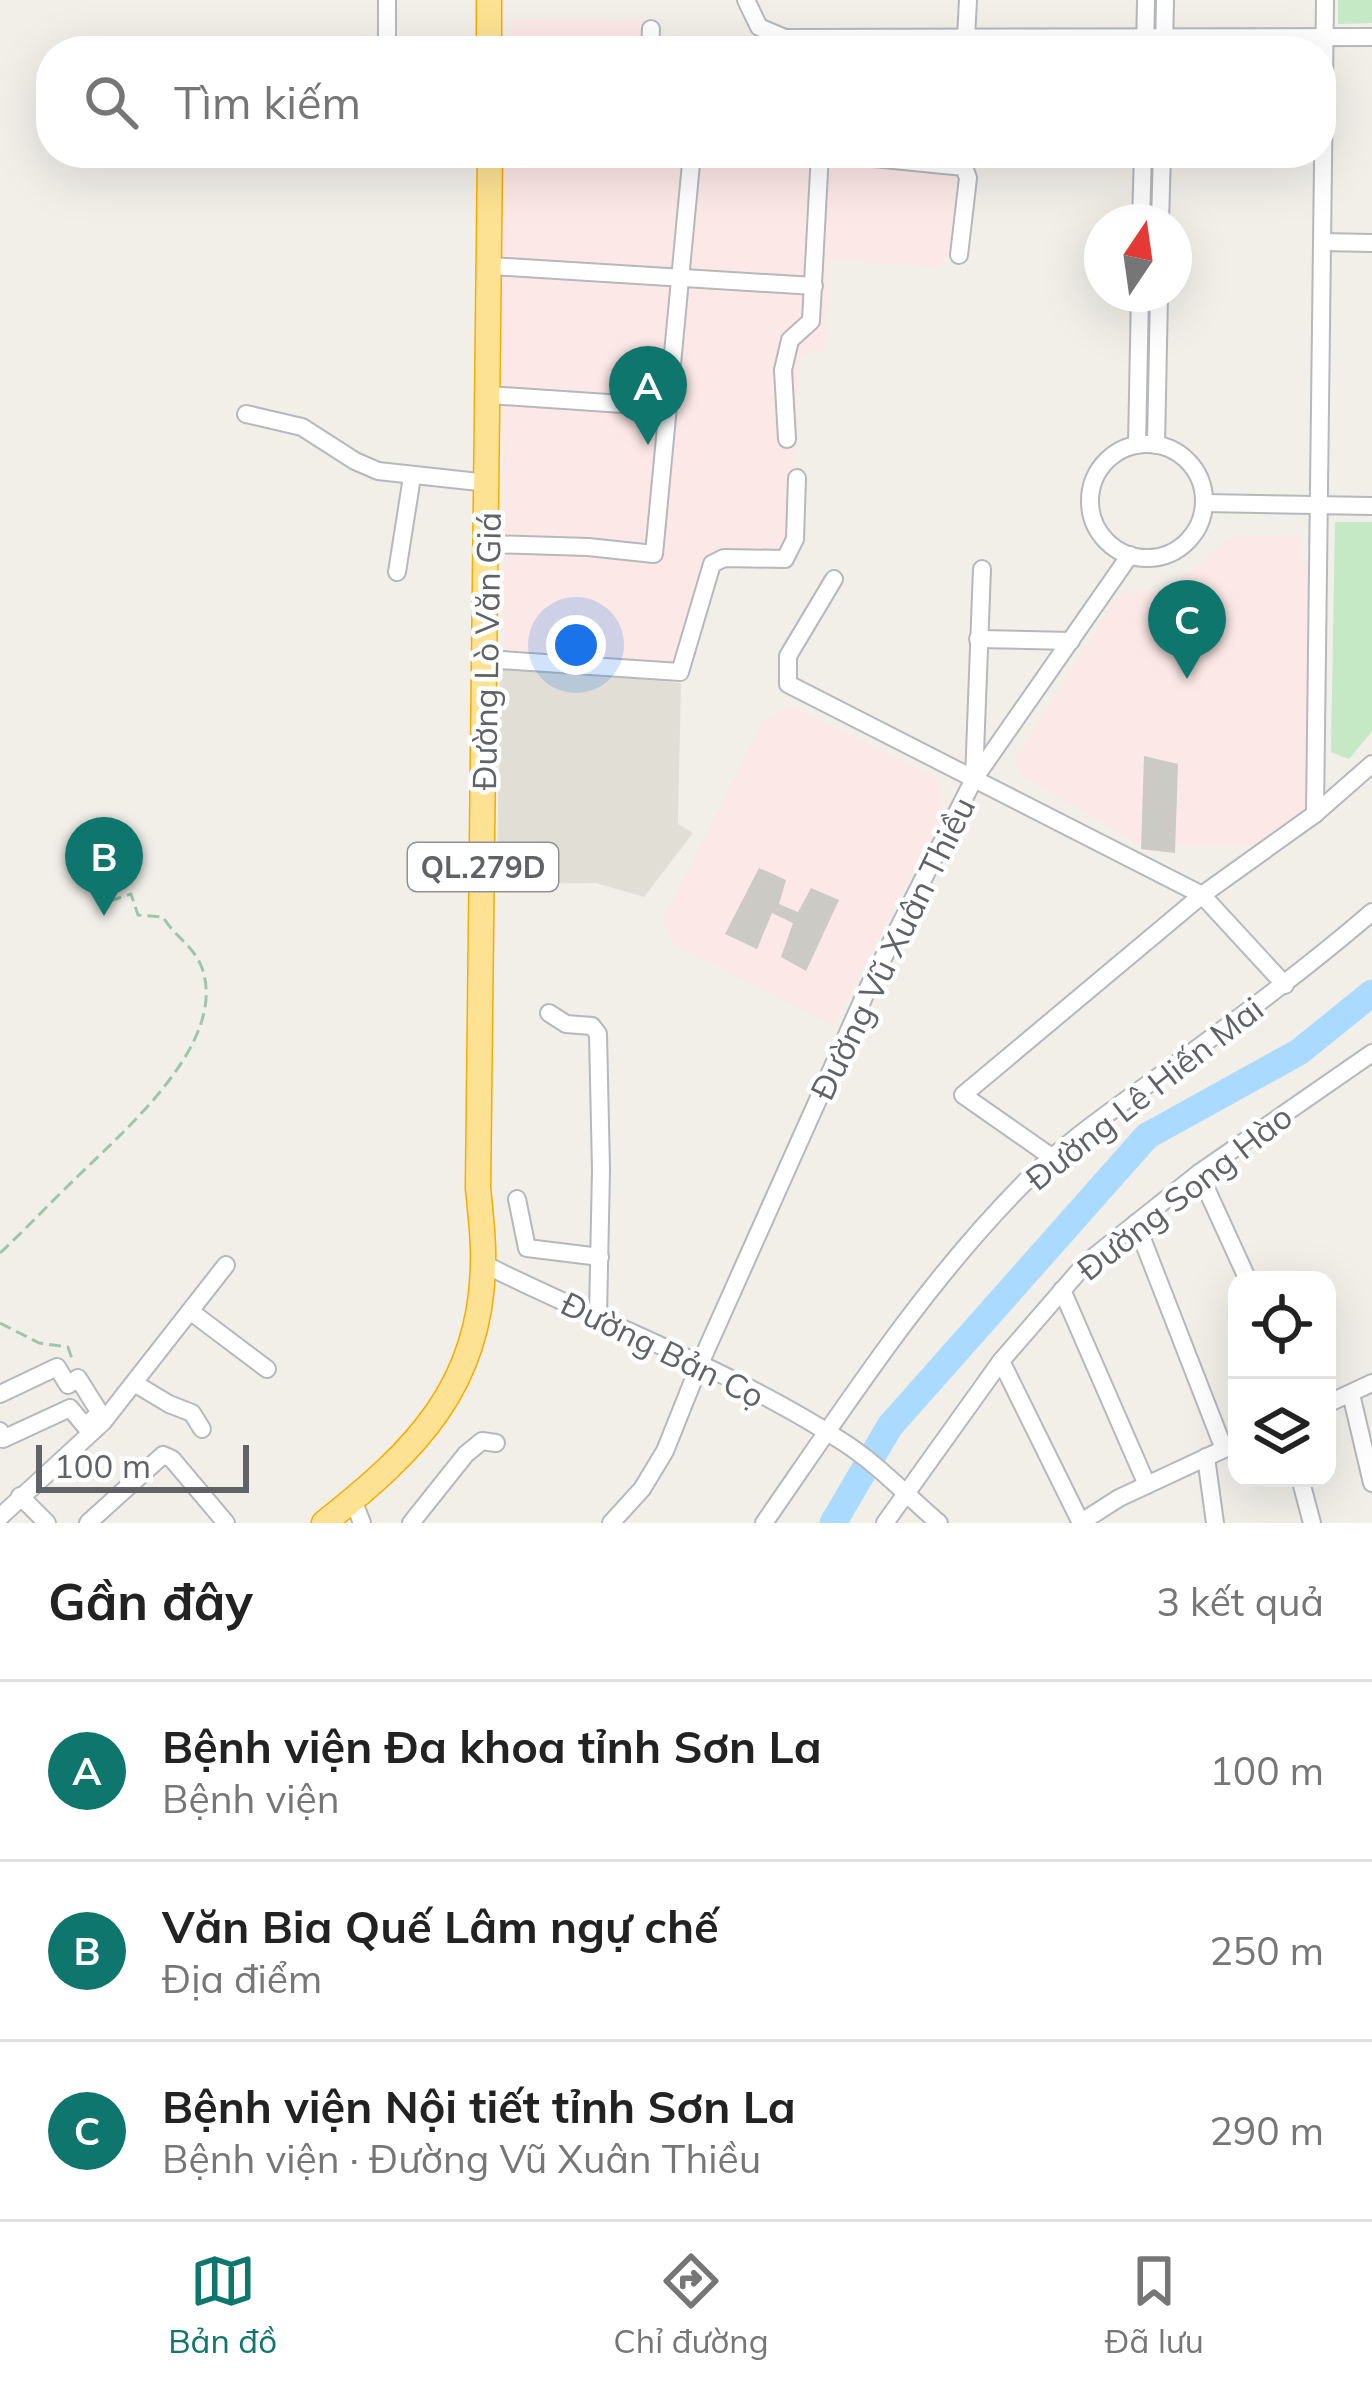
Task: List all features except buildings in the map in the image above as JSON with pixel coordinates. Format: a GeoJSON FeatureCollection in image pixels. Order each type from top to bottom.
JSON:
{"type":"FeatureCollection","features":[{"type":"Feature","properties":{"kind":"highway"},"geometry":{"type":"LineString","coordinates":[[489,0],[489,36]]}},
{"type":"Feature","properties":{"kind":"highway","name":"Đường Lò Văn Giá"},"geometry":{"type":"LineString","coordinates":[[325,1523],[358,1512],[443,1409],[463,1370],[484,1264],[478,1187],[490,168]]}},
{"type":"Feature","properties":{"kind":"street"},"geometry":{"type":"LineString","coordinates":[[386,36],[387,0]]}},
{"type":"Feature","properties":{"kind":"street"},"geometry":{"type":"LineString","coordinates":[[746,0],[759,27],[780,36]]}},
{"type":"Feature","properties":{"kind":"street"},"geometry":{"type":"LineString","coordinates":[[966,36],[968,0]]}},
{"type":"Feature","properties":{"kind":"street"},"geometry":{"type":"LineString","coordinates":[[1146,0],[1153,36]]}},
{"type":"Feature","properties":{"kind":"street"},"geometry":{"type":"LineString","coordinates":[[1156,36],[1165,0]]}},
{"type":"Feature","properties":{"kind":"street"},"geometry":{"type":"LineString","coordinates":[[1324,36],[1325,0]]}},
{"type":"Feature","properties":{"kind":"street"},"geometry":{"type":"LineString","coordinates":[[651,36],[652,29]]}},
{"type":"Feature","properties":{"kind":"street"},"geometry":{"type":"LineString","coordinates":[[1336,37],[1372,37]]}},
{"type":"Feature","properties":{"kind":"street"},"geometry":{"type":"LineString","coordinates":[[488,544],[654,554],[690,168]]}},
{"type":"Feature","properties":{"kind":"street"},"geometry":{"type":"LineString","coordinates":[[787,439],[783,370],[790,340],[811,321],[821,168]]}},
{"type":"Feature","properties":{"kind":"street"},"geometry":{"type":"LineString","coordinates":[[959,256],[968,178],[964,168]]}},
{"type":"Feature","properties":{"kind":"street"},"geometry":{"type":"LineString","coordinates":[[1142,204],[1143,168]]}},
{"type":"Feature","properties":{"kind":"street"},"geometry":{"type":"LineString","coordinates":[[1161,204],[1162,168]]}},
{"type":"Feature","properties":{"kind":"street"},"geometry":{"type":"LineString","coordinates":[[1316,814],[1323,168]]}},
{"type":"Feature","properties":{"kind":"street"},"geometry":{"type":"LineString","coordinates":[[1322,242],[1372,243]]}},
{"type":"Feature","properties":{"kind":"street"},"geometry":{"type":"LineString","coordinates":[[491,266],[814,286]]}},
{"type":"Feature","properties":{"kind":"street"},"geometry":{"type":"LineString","coordinates":[[1141,312],[1146,445]]}},
{"type":"Feature","properties":{"kind":"street"},"geometry":{"type":"LineString","coordinates":[[1146,445],[1157,312]]}},
{"type":"Feature","properties":{"kind":"street"},"geometry":{"type":"LineString","coordinates":[[490,395],[667,407]]}},
{"type":"Feature","properties":{"kind":"street"},"geometry":{"type":"LineString","coordinates":[[246,414],[302,427],[367,467],[412,477],[488,483]]}},
{"type":"Feature","properties":{"kind":"street"},"geometry":{"type":"LineString","coordinates":[[1146,445],[1189,462],[1199,477],[1204,503],[1196,531],[1184,545],[1149,558],[1130,555],[1100,533],[1090,498],[1104,464],[1119,452],[1146,445]]}},
{"type":"Feature","properties":{"kind":"street"},"geometry":{"type":"LineString","coordinates":[[397,572],[412,477]]}},
{"type":"Feature","properties":{"kind":"street"},"geometry":{"type":"LineString","coordinates":[[486,659],[680,672],[712,564],[724,558],[785,559],[795,539],[797,478]]}},
{"type":"Feature","properties":{"kind":"street"},"geometry":{"type":"LineString","coordinates":[[1204,503],[1372,506]]}},
{"type":"Feature","properties":{"kind":"street","name":"Đường Vũ Xuân Thiều"},"geometry":{"type":"LineString","coordinates":[[611,1523],[642,1489],[665,1451],[698,1366],[868,988],[974,779],[1130,555]]}},
{"type":"Feature","properties":{"kind":"street"},"geometry":{"type":"LineString","coordinates":[[974,779],[982,569]]}},
{"type":"Feature","properties":{"kind":"street"},"geometry":{"type":"LineString","coordinates":[[834,579],[788,656],[788,684],[1202,895],[1285,985]]}},
{"type":"Feature","properties":{"kind":"street"},"geometry":{"type":"LineString","coordinates":[[978,639],[1071,641]]}},
{"type":"Feature","properties":{"kind":"street"},"geometry":{"type":"LineString","coordinates":[[1053,1158],[963,1095],[1202,895],[1316,814],[1372,764]]}},
{"type":"Feature","properties":{"kind":"street","name":"Đường Lê Hiến Mai"},"geometry":{"type":"LineString","coordinates":[[764,1523],[832,1436],[942,1271],[1053,1158],[1285,985],[1372,912]]}},
{"type":"Feature","properties":{"kind":"street"},"geometry":{"type":"LineString","coordinates":[[549,1013],[566,1024],[592,1026],[598,1034],[598,1315]]}},
{"type":"Feature","properties":{"kind":"street","name":"Đường Song Hào"},"geometry":{"type":"LineString","coordinates":[[885,1523],[904,1489],[1001,1360],[1086,1263],[1199,1173],[1372,1053]]}},
{"type":"Feature","properties":{"kind":"street"},"geometry":{"type":"LineString","coordinates":[[1199,1173],[1244,1271]]}},
{"type":"Feature","properties":{"kind":"street"},"geometry":{"type":"LineString","coordinates":[[518,1199],[527,1248],[600,1257]]}},
{"type":"Feature","properties":{"kind":"street"},"geometry":{"type":"LineString","coordinates":[[1136,1223],[1222,1450],[1215,1523]]}},
{"type":"Feature","properties":{"kind":"street"},"geometry":{"type":"LineString","coordinates":[[2,1511],[103,1422],[226,1264]]}},
{"type":"Feature","properties":{"kind":"street","name":"Đường Bản Cọ"},"geometry":{"type":"LineString","coordinates":[[484,1264],[598,1315],[832,1436],[904,1489]]}},
{"type":"Feature","properties":{"kind":"street"},"geometry":{"type":"LineString","coordinates":[[1062,1290],[1148,1485]]}},
{"type":"Feature","properties":{"kind":"street"},"geometry":{"type":"LineString","coordinates":[[190,1311],[267,1369]]}},
{"type":"Feature","properties":{"kind":"street"},"geometry":{"type":"LineString","coordinates":[[1001,1360],[1080,1523],[1222,1450]]}},
{"type":"Feature","properties":{"kind":"street"},"geometry":{"type":"LineString","coordinates":[[0,1394],[58,1367],[68,1385],[78,1378],[100,1413],[85,1426],[70,1408],[3,1439],[0,1431]]}},
{"type":"Feature","properties":{"kind":"street"},"geometry":{"type":"LineString","coordinates":[[134,1383],[189,1410],[202,1429]]}},
{"type":"Feature","properties":{"kind":"street"},"geometry":{"type":"LineString","coordinates":[[1336,1400],[1372,1383]]}},
{"type":"Feature","properties":{"kind":"street"},"geometry":{"type":"LineString","coordinates":[[1351,1394],[1372,1483]]}},
{"type":"Feature","properties":{"kind":"street"},"geometry":{"type":"LineString","coordinates":[[411,1523],[466,1454],[482,1442],[496,1443]]}},
{"type":"Feature","properties":{"kind":"street"},"geometry":{"type":"LineString","coordinates":[[88,1523],[163,1455],[172,1459],[226,1523]]}},
{"type":"Feature","properties":{"kind":"street"},"geometry":{"type":"LineString","coordinates":[[1302,1487],[1312,1523]]}},
{"type":"Feature","properties":{"kind":"street"},"geometry":{"type":"LineString","coordinates":[[904,1489],[938,1523]]}},
{"type":"Feature","properties":{"kind":"street"},"geometry":{"type":"LineString","coordinates":[[20,1496],[47,1523]]}},
{"type":"Feature","properties":{"kind":"path"},"geometry":{"type":"LineString","coordinates":[[0,1253],[123,1136],[179,1067],[207,1007],[203,969],[188,943],[170,930],[163,917],[137,915],[131,894],[107,902],[108,908]]}},
{"type":"Feature","properties":{"kind":"path"},"geometry":{"type":"LineString","coordinates":[[0,1323],[40,1343],[68,1347],[76,1370],[66,1380]]}},
{"type":"Feature","properties":{"kind":"shaded area"},"geometry":{"type":"Polygon","coordinates":[[[511,19],[656,21],[660,36],[512,36],[511,19]]]}},
{"type":"Feature","properties":{"kind":"shaded area"},"geometry":{"type":"Polygon","coordinates":[[[501,168],[955,172],[950,254],[938,267],[829,259],[825,350],[801,355],[788,536],[781,551],[765,555],[710,554],[677,668],[504,655],[501,168]]]}},
{"type":"Feature","properties":{"kind":"shaded area"},"geometry":{"type":"Polygon","coordinates":[[[1233,536],[1298,536],[1301,559],[1311,568],[1306,809],[1254,846],[1142,846],[1021,775],[1015,760],[1116,599],[1129,591],[1167,591],[1233,536]]]}},
{"type":"Feature","properties":{"kind":"shaded area"},"geometry":{"type":"Polygon","coordinates":[[[500,666],[681,683],[678,824],[693,833],[644,897],[596,883],[497,884],[500,666]]]}},
{"type":"Feature","properties":{"kind":"shaded area"},"geometry":{"type":"Polygon","coordinates":[[[792,707],[937,778],[942,801],[934,832],[833,1025],[673,944],[664,918],[764,720],[792,707]]]}},
{"type":"Feature","properties":{"kind":"green space"},"geometry":{"type":"Polygon","coordinates":[[[1338,0],[1372,0],[1372,23],[1338,24],[1338,0]]]}},
{"type":"Feature","properties":{"kind":"green space"},"geometry":{"type":"Polygon","coordinates":[[[1335,522],[1372,522],[1372,731],[1349,759],[1331,752],[1335,522]]]}},
{"type":"Feature","properties":{"kind":"waterway"},"geometry":{"type":"LineString","coordinates":[[833,1523],[890,1426],[1147,1136],[1299,1052],[1372,993]]}},
{"type":"Feature","properties":{"kind":"place","name":"Bệnh viện Đa khoa tỉnh Sơn La"},"geometry":{"type":"Point","coordinates":[648,445]}},
{"type":"Feature","properties":{"kind":"place","name":"Bệnh viện Nội tiết tỉnh Sơn La"},"geometry":{"type":"Point","coordinates":[1187,679]}},
{"type":"Feature","properties":{"kind":"place","name":"Văn Bia Quế Lâm ngự chế"},"geometry":{"type":"Point","coordinates":[104,916]}}]}
